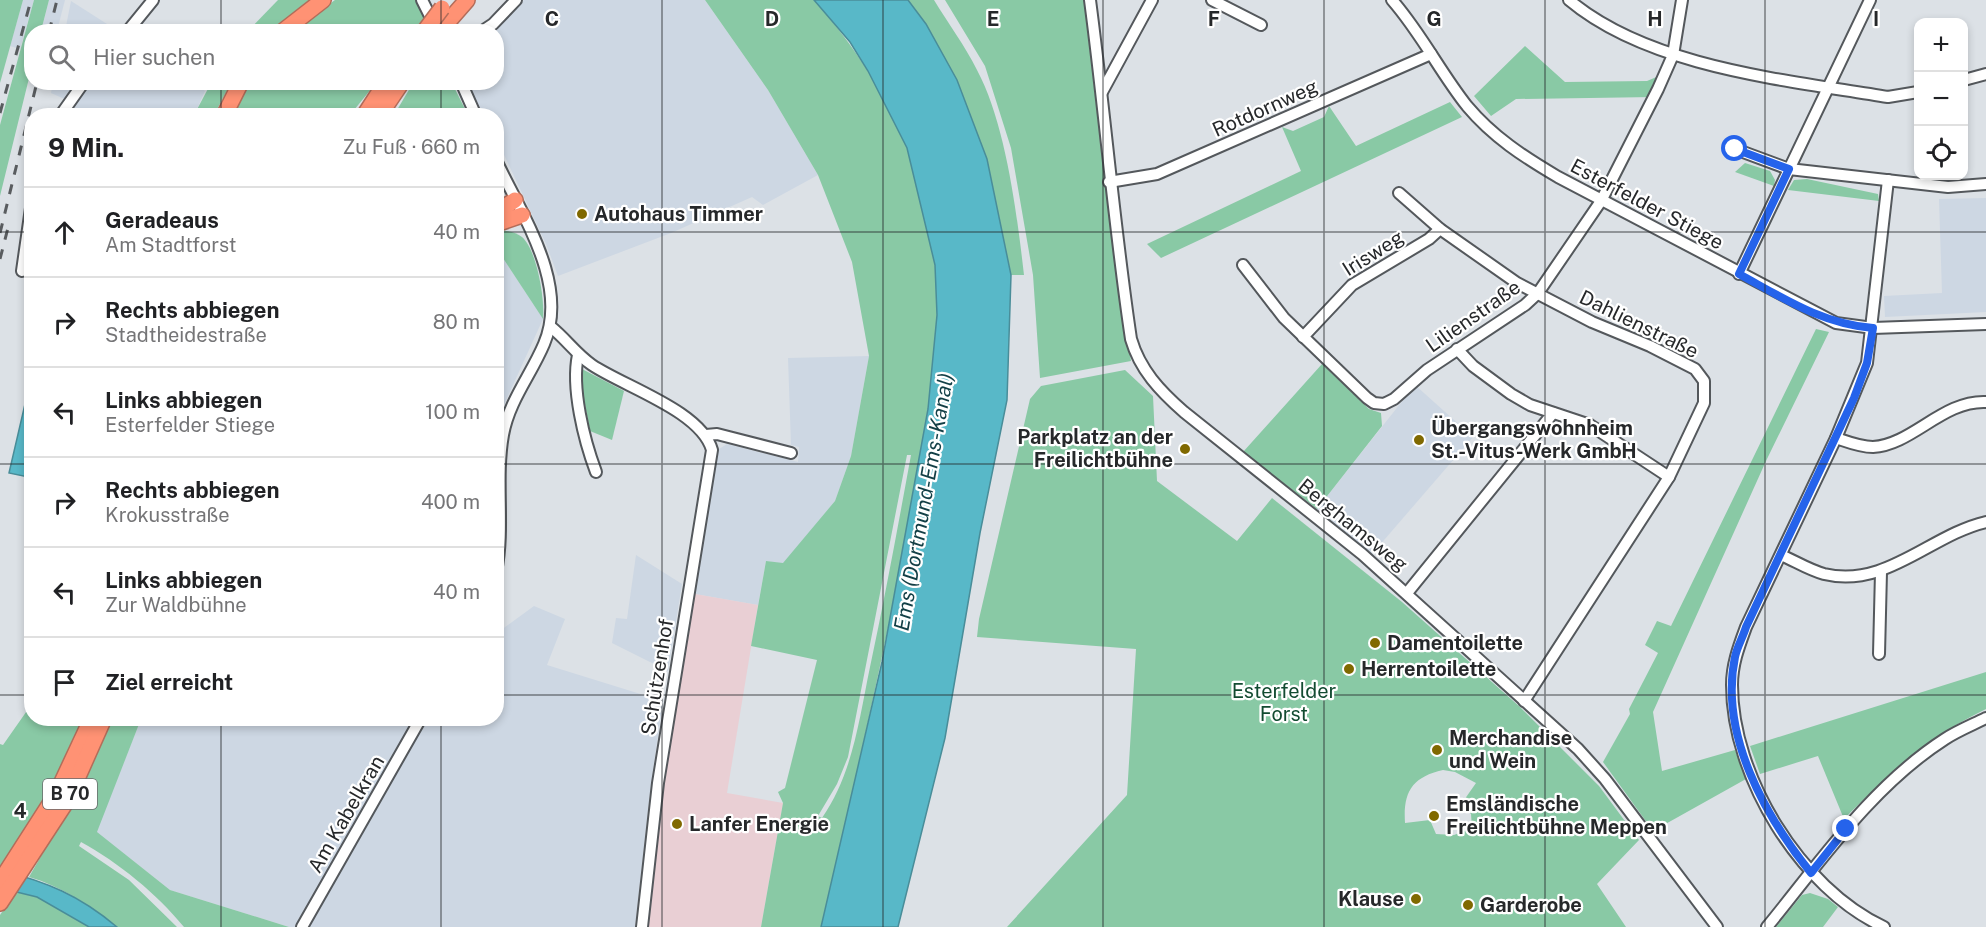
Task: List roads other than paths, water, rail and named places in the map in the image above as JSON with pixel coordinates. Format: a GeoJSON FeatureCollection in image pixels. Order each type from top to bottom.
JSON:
{"type":"FeatureCollection","features":[{"type":"Feature","properties":{"kind":"highway"},"geometry":{"type":"LineString","coordinates":[[292,24],[323,0]]}},
{"type":"Feature","properties":{"kind":"highway"},"geometry":{"type":"LineString","coordinates":[[443,18],[467,0]]}},
{"type":"Feature","properties":{"kind":"highway"},"geometry":{"type":"LineString","coordinates":[[228,108],[237,90]]}},
{"type":"Feature","properties":{"kind":"highway"},"geometry":{"type":"LineString","coordinates":[[368,108],[381,90]]}},
{"type":"Feature","properties":{"kind":"highway"},"geometry":{"type":"LineString","coordinates":[[384,108],[397,90]]}},
{"type":"Feature","properties":{"kind":"highway"},"geometry":{"type":"LineString","coordinates":[[504,208],[515,200]]}},
{"type":"Feature","properties":{"kind":"highway"},"geometry":{"type":"LineString","coordinates":[[504,221],[522,215]]}},
{"type":"Feature","properties":{"kind":"highway","name":"B 70"},"geometry":{"type":"LineString","coordinates":[[0,903],[57,793],[88,726]]}},
{"type":"Feature","properties":{"kind":"highway","name":"B 70"},"geometry":{"type":"LineString","coordinates":[[0,882],[20,862],[68,799],[100,726]]}},
{"type":"Feature","properties":{"kind":"street"},"geometry":{"type":"LineString","coordinates":[[134,24],[153,0]]}},
{"type":"Feature","properties":{"kind":"street"},"geometry":{"type":"LineString","coordinates":[[422,0],[443,18]]}},
{"type":"Feature","properties":{"kind":"street"},"geometry":{"type":"LineString","coordinates":[[493,24],[516,0]]}},
{"type":"Feature","properties":{"kind":"street","name":"Berghamsweg"},"geometry":{"type":"LineString","coordinates":[[1090,0],[1102,93],[1109,182],[1131,339],[1135,353],[1150,379],[1184,412],[1407,593],[1578,749],[1605,779],[1717,927]]}},
{"type":"Feature","properties":{"kind":"street"},"geometry":{"type":"LineString","coordinates":[[1102,93],[1152,0]]}},
{"type":"Feature","properties":{"kind":"street"},"geometry":{"type":"LineString","coordinates":[[1212,0],[1261,25]]}},
{"type":"Feature","properties":{"kind":"street","name":"Esterfelder Stiege"},"geometry":{"type":"LineString","coordinates":[[1392,0],[1408,18],[1467,106],[1492,133],[1518,153],[1601,201],[1826,319],[1847,326],[1873,328],[1986,324]]}},
{"type":"Feature","properties":{"kind":"street"},"geometry":{"type":"LineString","coordinates":[[1569,0],[1584,13],[1629,37],[1683,60],[1888,97],[1914,93]]}},
{"type":"Feature","properties":{"kind":"street","name":"Lilienstraße"},"geometry":{"type":"LineString","coordinates":[[1243,265],[1266,297],[1303,337],[1367,398],[1374,403],[1384,404],[1394,399],[1411,382],[1525,305],[1538,293],[1601,201],[1673,56],[1682,0]]}},
{"type":"Feature","properties":{"kind":"street"},"geometry":{"type":"LineString","coordinates":[[1739,274],[1870,0]]}},
{"type":"Feature","properties":{"kind":"street","name":"Rotdornweg"},"geometry":{"type":"LineString","coordinates":[[1109,182],[1157,174],[1431,54]]}},
{"type":"Feature","properties":{"kind":"street"},"geometry":{"type":"LineString","coordinates":[[1968,79],[1986,74]]}},
{"type":"Feature","properties":{"kind":"street"},"geometry":{"type":"LineString","coordinates":[[66,108],[78,90]]}},
{"type":"Feature","properties":{"kind":"street"},"geometry":{"type":"LineString","coordinates":[[465,90],[472,108]]}},
{"type":"Feature","properties":{"kind":"street"},"geometry":{"type":"LineString","coordinates":[[1735,149],[1789,169],[1948,187],[1986,184]]}},
{"type":"Feature","properties":{"kind":"street"},"geometry":{"type":"LineString","coordinates":[[504,177],[548,280],[553,313],[550,327],[514,401],[504,433]]}},
{"type":"Feature","properties":{"kind":"street"},"geometry":{"type":"LineString","coordinates":[[1884,927],[1853,908],[1811,873],[1787,843],[1759,791],[1742,747],[1733,709],[1732,683],[1735,656],[1836,438],[1867,363],[1873,328],[1888,180]]}},
{"type":"Feature","properties":{"kind":"street","name":"Dahlienstraße"},"geometry":{"type":"LineString","coordinates":[[1399,193],[1440,229],[1518,283],[1592,322],[1650,346],[1700,375],[1706,395],[1669,477],[1524,701]]}},
{"type":"Feature","properties":{"kind":"street","name":"Irisweg"},"geometry":{"type":"LineString","coordinates":[[1303,337],[1352,285],[1429,239],[1440,229]]}},
{"type":"Feature","properties":{"kind":"street"},"geometry":{"type":"LineString","coordinates":[[22,271],[24,257]]}},
{"type":"Feature","properties":{"kind":"street"},"geometry":{"type":"LineString","coordinates":[[550,327],[562,335],[578,355],[687,418],[706,435],[717,434],[791,453]]}},
{"type":"Feature","properties":{"kind":"street"},"geometry":{"type":"LineString","coordinates":[[1457,349],[1473,366],[1511,394],[1553,413],[1590,425],[1669,477]]}},
{"type":"Feature","properties":{"kind":"street"},"geometry":{"type":"LineString","coordinates":[[578,355],[575,378],[588,451],[596,472]]}},
{"type":"Feature","properties":{"kind":"street"},"geometry":{"type":"LineString","coordinates":[[1836,438],[1861,446],[1888,444],[1944,413],[1963,406],[1986,402]]}},
{"type":"Feature","properties":{"kind":"street"},"geometry":{"type":"LineString","coordinates":[[1407,593],[1553,413]]}},
{"type":"Feature","properties":{"kind":"street","name":"Schützenhof"},"geometry":{"type":"LineString","coordinates":[[642,927],[657,794],[711,459],[712,450],[706,435]]}},
{"type":"Feature","properties":{"kind":"street"},"geometry":{"type":"LineString","coordinates":[[1781,555],[1823,574],[1864,575],[1881,572],[1950,534],[1986,522]]}},
{"type":"Feature","properties":{"kind":"street"},"geometry":{"type":"LineString","coordinates":[[1879,654],[1881,572]]}},
{"type":"Feature","properties":{"kind":"street"},"geometry":{"type":"LineString","coordinates":[[1767,927],[1846,829],[1901,773],[1947,737],[1986,718]]}},
{"type":"Feature","properties":{"kind":"street","name":"Am Kabelkran"},"geometry":{"type":"LineString","coordinates":[[302,927],[416,726]]}},
{"type":"Feature","properties":{"kind":"water","name":"Ems (Dortmund-Ems-Kanal)"},"geometry":{"type":"Polygon","coordinates":[[[814,0],[908,0],[926,24],[957,80],[987,159],[1011,275],[1007,400],[980,533],[945,738],[898,927],[821,927],[882,662],[928,409],[937,315],[935,265],[907,148],[868,71],[850,42],[814,0]]]}},
{"type":"Feature","properties":{"kind":"water"},"geometry":{"type":"Polygon","coordinates":[[[24,408],[24,476],[9,473],[24,408]]]}},
{"type":"Feature","properties":{"kind":"water"},"geometry":{"type":"Polygon","coordinates":[[[0,870],[33,879],[62,891],[89,906],[117,927],[89,927],[37,897],[0,888],[0,870]]]}},
{"type":"Feature","properties":{"kind":"railway"},"geometry":{"type":"LineString","coordinates":[[24,24],[31,0]]}},
{"type":"Feature","properties":{"kind":"railway"},"geometry":{"type":"LineString","coordinates":[[51,24],[57,0]]}},
{"type":"Feature","properties":{"kind":"railway"},"geometry":{"type":"LineString","coordinates":[[0,113],[24,26]]}},
{"type":"Feature","properties":{"kind":"railway"},"geometry":{"type":"LineString","coordinates":[[31,108],[35,90]]}},
{"type":"Feature","properties":{"kind":"railway"},"geometry":{"type":"LineString","coordinates":[[0,233],[24,135]]}},
{"type":"Feature","properties":{"kind":"railway"},"geometry":{"type":"LineString","coordinates":[[0,259],[9,224]]}},
{"type":"Feature","properties":{"kind":"place","name":"Autohaus Timmer"},"geometry":{"type":"Point","coordinates":[582,214]}},
{"type":"Feature","properties":{"kind":"place","name":"Übergangswohnheim St.-Vitus-Werk GmbH"},"geometry":{"type":"Point","coordinates":[1419,440]}},
{"type":"Feature","properties":{"kind":"place","name":"Parkplatz an der Freilichtbühne"},"geometry":{"type":"Point","coordinates":[1185,449]}},
{"type":"Feature","properties":{"kind":"place","name":"Damentoilette"},"geometry":{"type":"Point","coordinates":[1375,643]}},
{"type":"Feature","properties":{"kind":"place","name":"Herrentoilette"},"geometry":{"type":"Point","coordinates":[1349,669]}},
{"type":"Feature","properties":{"kind":"place","name":"Merchandise und Wein"},"geometry":{"type":"Point","coordinates":[1437,750]}},
{"type":"Feature","properties":{"kind":"place","name":"Emsländische Freilichtbühne Meppen"},"geometry":{"type":"Point","coordinates":[1434,816]}},
{"type":"Feature","properties":{"kind":"place","name":"Lanfer Energie"},"geometry":{"type":"Point","coordinates":[677,824]}},
{"type":"Feature","properties":{"kind":"place","name":"Klause"},"geometry":{"type":"Point","coordinates":[1416,899]}},
{"type":"Feature","properties":{"kind":"place","name":"Garderobe"},"geometry":{"type":"Point","coordinates":[1468,905]}},
{"type":"Feature","properties":{"kind":"park label","name":"Esterfelder Forst"},"geometry":{"type":"Point","coordinates":[1284,702]}}]}
